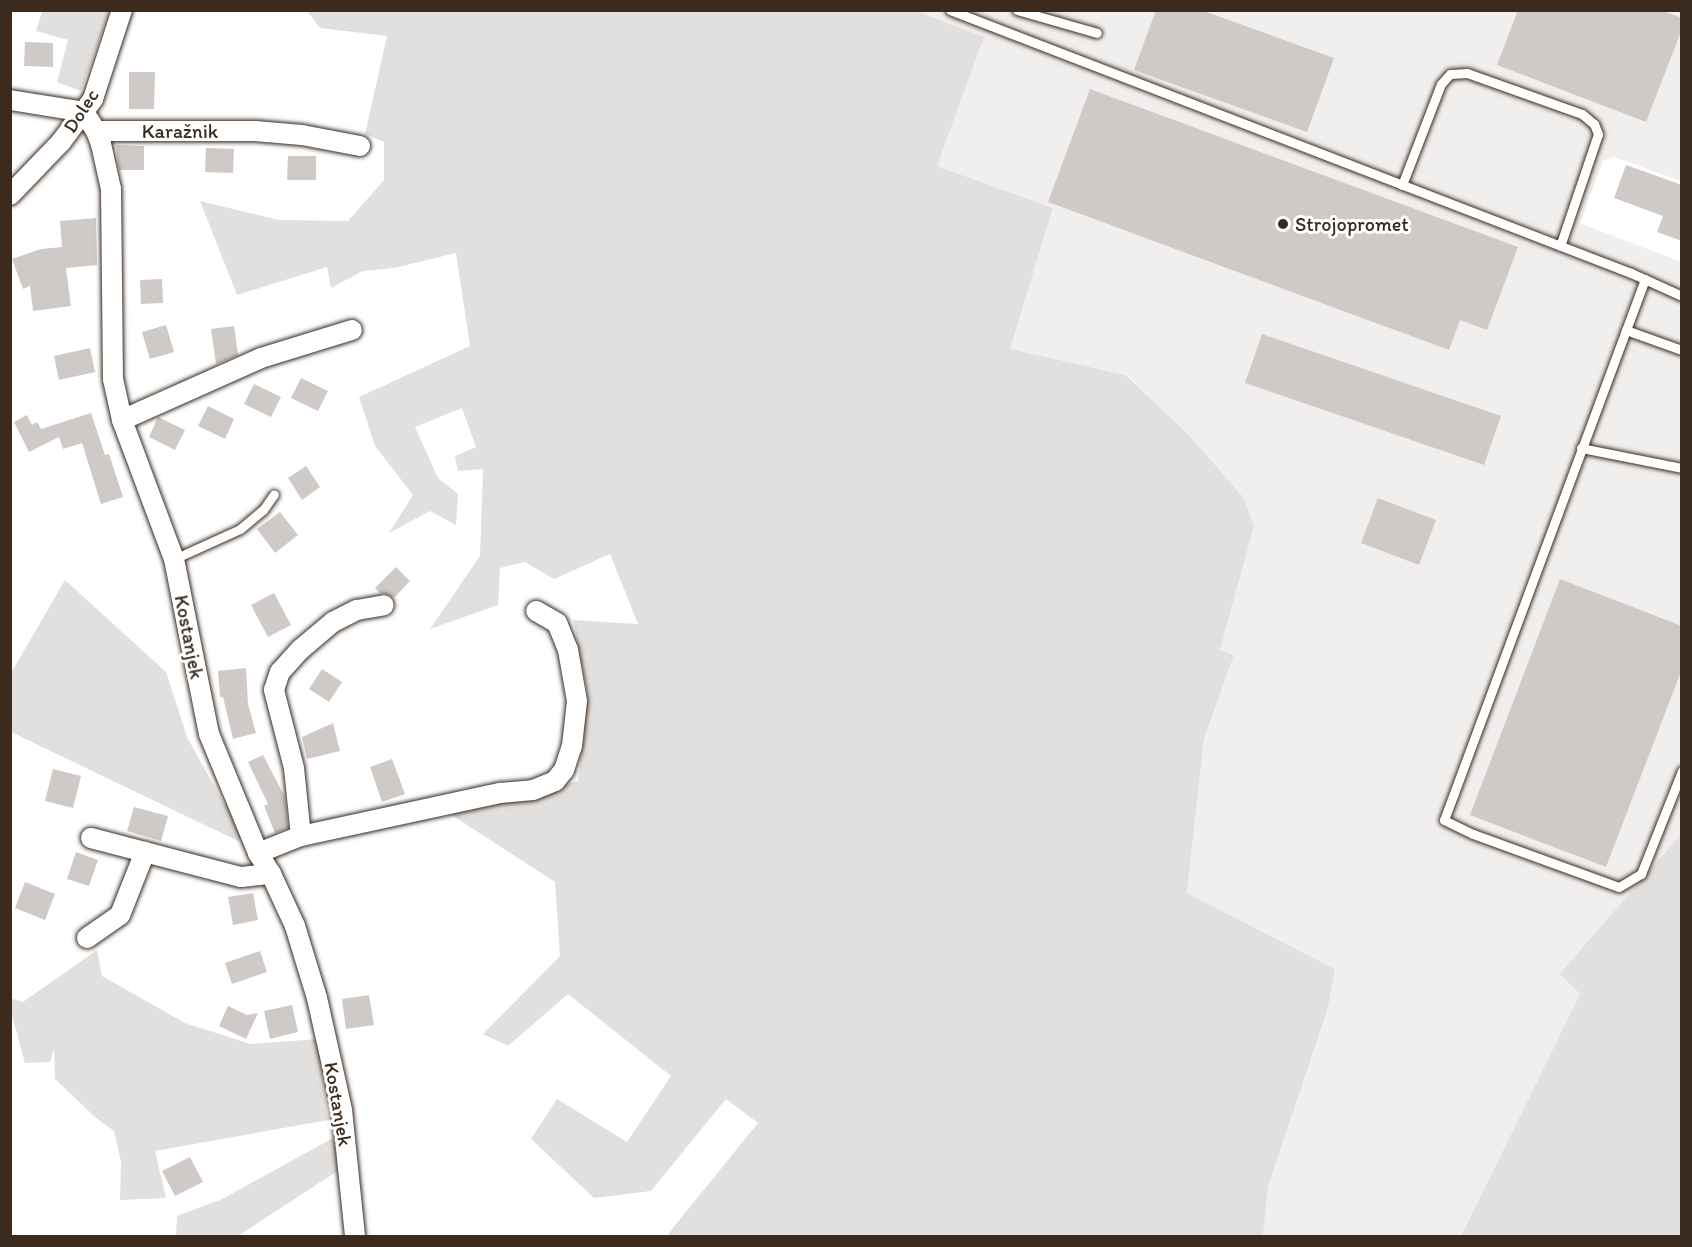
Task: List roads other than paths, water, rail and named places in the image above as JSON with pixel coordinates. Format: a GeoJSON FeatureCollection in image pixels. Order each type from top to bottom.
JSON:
{"type":"FeatureCollection","features":[{"type":"Feature","properties":{"kind":"street","name":"Dolec"},"geometry":{"type":"LineString","coordinates":[[10,195],[54,150],[84,112],[99,87],[122,10]]}},
{"type":"Feature","properties":{"kind":"street"},"geometry":{"type":"LineString","coordinates":[[10,100],[84,112],[96,131]]}},
{"type":"Feature","properties":{"kind":"street","name":"Karažnik"},"geometry":{"type":"LineString","coordinates":[[96,131],[255,131],[302,135],[360,146]]}},
{"type":"Feature","properties":{"kind":"street","name":"Kostanjek"},"geometry":{"type":"LineString","coordinates":[[96,131],[111,189],[113,380],[122,420],[174,559],[209,734],[258,853],[272,874],[295,926],[317,998],[342,1110],[355,1236]]}},
{"type":"Feature","properties":{"kind":"street"},"geometry":{"type":"LineString","coordinates":[[122,420],[261,358],[352,330]]}},
{"type":"Feature","properties":{"kind":"street"},"geometry":{"type":"LineString","coordinates":[[301,836],[294,768],[274,690],[280,672],[301,649],[333,622],[357,610],[384,605]]}},
{"type":"Feature","properties":{"kind":"street"},"geometry":{"type":"LineString","coordinates":[[258,853],[301,836],[500,793],[533,790],[555,781],[564,770],[572,746],[577,701],[568,650],[557,623],[536,611]]}},
{"type":"Feature","properties":{"kind":"street"},"geometry":{"type":"LineString","coordinates":[[91,838],[241,877],[272,874]]}},
{"type":"Feature","properties":{"kind":"street"},"geometry":{"type":"LineString","coordinates":[[87,938],[120,915],[145,852]]}},
{"type":"Feature","properties":{"kind":"lane"},"geometry":{"type":"LineString","coordinates":[[950,10],[1645,279],[1682,296]]}},
{"type":"Feature","properties":{"kind":"lane"},"geometry":{"type":"LineString","coordinates":[[1017,10],[1096,33]]}},
{"type":"Feature","properties":{"kind":"lane"},"geometry":{"type":"LineString","coordinates":[[1402,185],[1441,84],[1450,74],[1467,73],[1582,114],[1594,124],[1598,134],[1560,246]]}},
{"type":"Feature","properties":{"kind":"lane"},"geometry":{"type":"LineString","coordinates":[[1645,279],[1444,820],[1473,834],[1619,887],[1641,874],[1682,771]]}},
{"type":"Feature","properties":{"kind":"lane"},"geometry":{"type":"LineString","coordinates":[[1626,330],[1682,351]]}},
{"type":"Feature","properties":{"kind":"lane"},"geometry":{"type":"LineString","coordinates":[[1581,448],[1682,468]]}},
{"type":"Feature","properties":{"kind":"lane"},"geometry":{"type":"LineString","coordinates":[[174,559],[240,529],[263,510],[274,494]]}},
{"type":"Feature","properties":{"kind":"place","name":"Strojopromet"},"geometry":{"type":"Point","coordinates":[1283,224]}}]}
